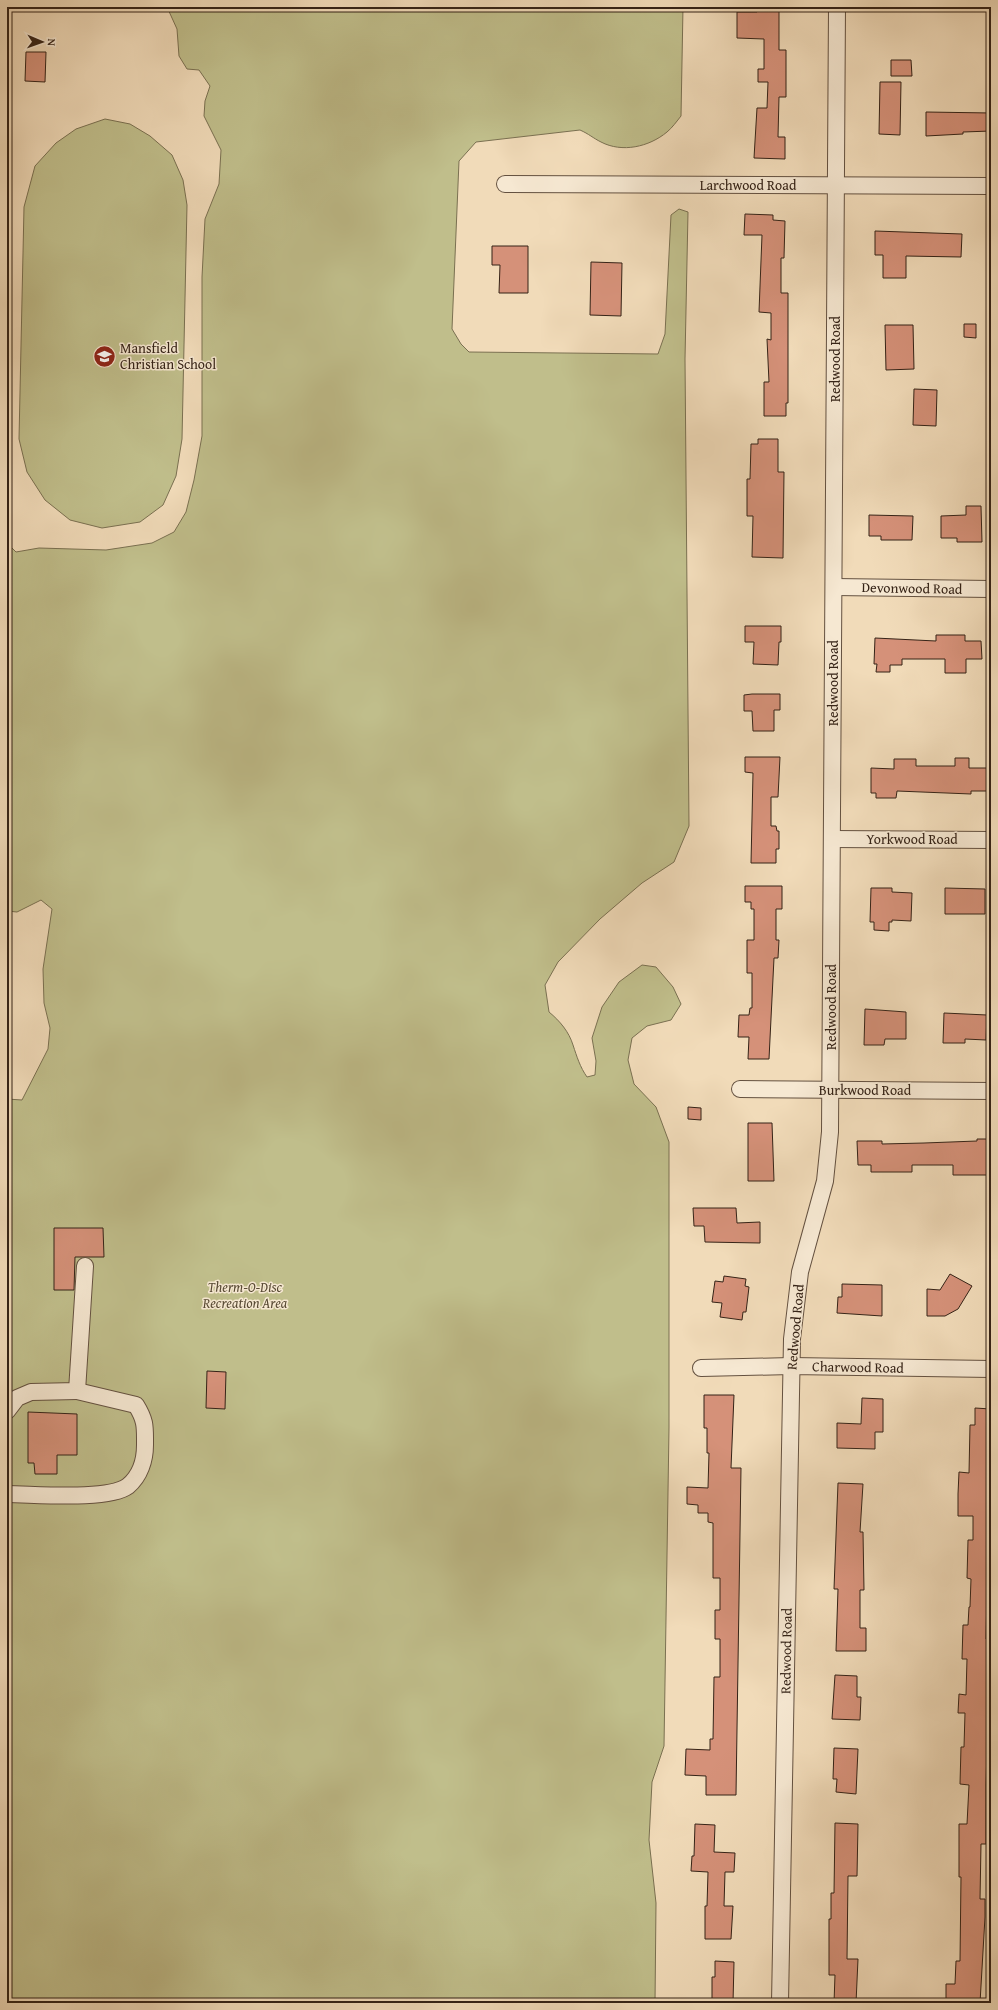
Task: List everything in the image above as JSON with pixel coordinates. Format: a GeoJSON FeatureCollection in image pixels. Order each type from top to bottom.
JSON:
{"type":"FeatureCollection","features":[{"type":"Feature","properties":{"kind":"street","name":"Redwood Road"},"geometry":{"type":"LineString","coordinates":[[780,2003],[792,1332],[800,1272],[826,1174],[830,1132],[837,7]]}},
{"type":"Feature","properties":{"kind":"street","name":"Larchwood Road"},"geometry":{"type":"LineString","coordinates":[[505,184],[991,186]]}},
{"type":"Feature","properties":{"kind":"street","name":"Devonwood Road"},"geometry":{"type":"LineString","coordinates":[[834,587],[991,589]]}},
{"type":"Feature","properties":{"kind":"street","name":"Yorkwood Road"},"geometry":{"type":"LineString","coordinates":[[832,839],[991,840]]}},
{"type":"Feature","properties":{"kind":"street","name":"Burkwood Road"},"geometry":{"type":"LineString","coordinates":[[740,1089],[991,1091]]}},
{"type":"Feature","properties":{"kind":"street"},"geometry":{"type":"LineString","coordinates":[[77,1390],[85,1266]]}},
{"type":"Feature","properties":{"kind":"street","name":"Charwood Road"},"geometry":{"type":"LineString","coordinates":[[701,1368],[791,1366],[991,1369]]}},
{"type":"Feature","properties":{"kind":"street"},"geometry":{"type":"LineString","coordinates":[[7,1410],[17,1398],[31,1392],[77,1390],[136,1405],[144,1419],[145,1453],[140,1471],[128,1486],[110,1494],[7,1494]]}},
{"type":"Feature","properties":{"kind":"green space","name":"Therm-O-Disc Recreation Area"},"geometry":{"type":"Polygon","coordinates":[[[167,7],[683,7],[681,116],[671,129],[660,137],[644,145],[626,148],[601,142],[580,130],[476,142],[459,161],[452,329],[461,344],[469,352],[658,354],[665,334],[671,215],[679,209],[688,212],[685,359],[689,826],[674,862],[642,883],[600,919],[558,962],[545,985],[549,1012],[567,1031],[577,1058],[587,1077],[595,1075],[596,1061],[592,1038],[602,1007],[619,982],[642,965],[656,967],[673,987],[681,1004],[671,1020],[647,1026],[632,1038],[628,1060],[634,1084],[656,1107],[669,1142],[669,1428],[664,1746],[652,1782],[649,1840],[656,1903],[655,2003],[7,2003],[7,1099],[22,1100],[48,1049],[50,1028],[44,1003],[43,969],[52,909],[41,900],[17,912],[7,911],[7,533],[11,535],[11,547],[16,552],[39,548],[106,550],[152,543],[174,532],[186,512],[194,480],[202,436],[202,277],[205,219],[219,184],[221,150],[204,116],[205,101],[210,86],[199,70],[187,69],[179,56],[177,29],[167,7]]]}},
{"type":"Feature","properties":{"kind":"green space"},"geometry":{"type":"Polygon","coordinates":[[[105,119],[130,124],[150,136],[172,155],[183,180],[187,205],[182,439],[176,476],[163,505],[140,522],[102,528],[70,520],[45,500],[27,472],[19,439],[24,207],[35,166],[56,143],[76,129],[105,119]]]}},
{"type":"Feature","properties":{"kind":"building"},"geometry":{"type":"Polygon","coordinates":[[[757,7],[779,7],[779,50],[786,50],[786,97],[779,97],[778,137],[785,137],[785,159],[754,158],[757,108],[767,108],[768,82],[758,82],[758,69],[764,69],[764,39],[737,38],[737,12],[757,12],[757,7]]]}},
{"type":"Feature","properties":{"kind":"building"},"geometry":{"type":"Polygon","coordinates":[[[26,52],[46,52],[45,82],[25,81],[26,52]]]}},
{"type":"Feature","properties":{"kind":"building"},"geometry":{"type":"Polygon","coordinates":[[[891,60],[911,60],[912,76],[891,76],[891,60]]]}},
{"type":"Feature","properties":{"kind":"building"},"geometry":{"type":"Polygon","coordinates":[[[880,82],[901,82],[900,135],[879,134],[880,82]]]}},
{"type":"Feature","properties":{"kind":"building"},"geometry":{"type":"Polygon","coordinates":[[[926,112],[991,113],[991,131],[926,136],[926,112]]]}},
{"type":"Feature","properties":{"kind":"building"},"geometry":{"type":"Polygon","coordinates":[[[745,214],[773,215],[773,220],[785,221],[784,258],[781,258],[781,293],[788,293],[788,403],[786,403],[786,416],[764,416],[764,382],[769,382],[767,339],[771,340],[771,313],[759,312],[762,235],[744,235],[745,214]]]}},
{"type":"Feature","properties":{"kind":"building"},"geometry":{"type":"Polygon","coordinates":[[[875,231],[962,234],[961,257],[906,256],[906,278],[883,278],[883,255],[875,255],[875,231]]]}},
{"type":"Feature","properties":{"kind":"building"},"geometry":{"type":"Polygon","coordinates":[[[492,246],[528,246],[528,293],[499,293],[500,265],[492,265],[492,246]]]}},
{"type":"Feature","properties":{"kind":"building"},"geometry":{"type":"Polygon","coordinates":[[[591,262],[622,263],[621,316],[590,315],[591,262]]]}},
{"type":"Feature","properties":{"kind":"building"},"geometry":{"type":"Polygon","coordinates":[[[964,324],[976,324],[976,338],[964,337],[964,324]]]}},
{"type":"Feature","properties":{"kind":"building"},"geometry":{"type":"Polygon","coordinates":[[[885,325],[913,325],[914,369],[886,370],[885,325]]]}},
{"type":"Feature","properties":{"kind":"building"},"geometry":{"type":"Polygon","coordinates":[[[914,389],[937,390],[936,426],[913,425],[914,389]]]}},
{"type":"Feature","properties":{"kind":"building"},"geometry":{"type":"Polygon","coordinates":[[[758,439],[778,439],[778,472],[784,472],[783,558],[752,557],[753,516],[747,516],[747,479],[750,479],[751,444],[758,444],[758,439]]]}},
{"type":"Feature","properties":{"kind":"building"},"geometry":{"type":"Polygon","coordinates":[[[966,506],[981,506],[982,542],[957,542],[957,538],[941,538],[941,516],[966,515],[966,506]]]}},
{"type":"Feature","properties":{"kind":"building"},"geometry":{"type":"Polygon","coordinates":[[[869,515],[913,516],[912,540],[881,540],[881,536],[869,536],[869,515]]]}},
{"type":"Feature","properties":{"kind":"building"},"geometry":{"type":"Polygon","coordinates":[[[745,626],[781,626],[781,642],[779,642],[778,665],[753,664],[754,642],[745,642],[745,626]]]}},
{"type":"Feature","properties":{"kind":"building"},"geometry":{"type":"Polygon","coordinates":[[[936,635],[965,635],[965,641],[981,641],[982,659],[966,659],[966,673],[945,673],[945,659],[902,659],[902,665],[890,665],[890,672],[876,672],[877,664],[874,664],[875,638],[936,641],[936,635]]]}},
{"type":"Feature","properties":{"kind":"building"},"geometry":{"type":"Polygon","coordinates":[[[780,694],[780,710],[774,710],[774,731],[753,731],[752,711],[744,711],[744,695],[780,694]]]}},
{"type":"Feature","properties":{"kind":"building"},"geometry":{"type":"Polygon","coordinates":[[[745,757],[780,757],[778,797],[771,797],[771,826],[776,826],[777,831],[779,831],[779,849],[776,849],[776,863],[751,863],[753,773],[745,772],[745,757]]]}},
{"type":"Feature","properties":{"kind":"building"},"geometry":{"type":"Polygon","coordinates":[[[955,758],[969,758],[969,768],[988,768],[988,791],[971,791],[971,794],[897,791],[896,798],[876,798],[876,793],[871,793],[871,768],[894,769],[894,759],[916,759],[916,766],[955,766],[955,758]]]}},
{"type":"Feature","properties":{"kind":"building"},"geometry":{"type":"Polygon","coordinates":[[[745,886],[782,886],[782,909],[776,909],[776,940],[779,940],[778,958],[774,958],[769,1059],[748,1059],[749,1037],[738,1037],[739,1015],[749,1015],[750,1008],[752,1008],[752,973],[747,973],[747,940],[754,940],[754,909],[751,909],[751,902],[745,902],[745,886]]]}},
{"type":"Feature","properties":{"kind":"building"},"geometry":{"type":"Polygon","coordinates":[[[871,888],[892,888],[892,892],[912,893],[911,921],[892,920],[892,922],[889,922],[889,931],[874,930],[874,922],[870,922],[871,888]]]}},
{"type":"Feature","properties":{"kind":"building"},"geometry":{"type":"Polygon","coordinates":[[[945,888],[985,889],[985,914],[945,914],[945,888]]]}},
{"type":"Feature","properties":{"kind":"building"},"geometry":{"type":"Polygon","coordinates":[[[865,1009],[906,1012],[906,1039],[885,1039],[884,1045],[864,1045],[865,1009]]]}},
{"type":"Feature","properties":{"kind":"building"},"geometry":{"type":"Polygon","coordinates":[[[944,1013],[987,1015],[986,1040],[965,1039],[965,1043],[943,1043],[944,1013]]]}},
{"type":"Feature","properties":{"kind":"building"},"geometry":{"type":"Polygon","coordinates":[[[688,1107],[701,1108],[701,1120],[688,1119],[688,1107]]]}},
{"type":"Feature","properties":{"kind":"building"},"geometry":{"type":"Polygon","coordinates":[[[748,1123],[772,1123],[774,1181],[748,1181],[748,1123]]]}},
{"type":"Feature","properties":{"kind":"building"},"geometry":{"type":"Polygon","coordinates":[[[977,1139],[991,1139],[991,1175],[953,1175],[953,1165],[912,1165],[912,1172],[871,1172],[871,1165],[858,1165],[857,1141],[882,1141],[882,1144],[977,1141],[977,1139]]]}},
{"type":"Feature","properties":{"kind":"building"},"geometry":{"type":"Polygon","coordinates":[[[693,1208],[736,1208],[737,1223],[760,1222],[760,1243],[705,1242],[704,1226],[694,1226],[693,1208]]]}},
{"type":"Feature","properties":{"kind":"building"},"geometry":{"type":"Polygon","coordinates":[[[54,1228],[103,1228],[104,1257],[75,1257],[74,1290],[54,1290],[54,1228]]]}},
{"type":"Feature","properties":{"kind":"building"},"geometry":{"type":"Polygon","coordinates":[[[950,1274],[972,1286],[958,1309],[945,1316],[927,1316],[927,1289],[940,1290],[950,1274]]]}},
{"type":"Feature","properties":{"kind":"building"},"geometry":{"type":"Polygon","coordinates":[[[724,1276],[746,1279],[745,1286],[749,1287],[746,1312],[743,1312],[742,1320],[720,1317],[722,1303],[712,1302],[715,1281],[723,1282],[724,1276]]]}},
{"type":"Feature","properties":{"kind":"building"},"geometry":{"type":"Polygon","coordinates":[[[842,1284],[882,1285],[882,1316],[837,1313],[838,1297],[842,1297],[842,1284]]]}},
{"type":"Feature","properties":{"kind":"building"},"geometry":{"type":"Polygon","coordinates":[[[207,1371],[226,1372],[225,1409],[206,1408],[207,1371]]]}},
{"type":"Feature","properties":{"kind":"building"},"geometry":{"type":"Polygon","coordinates":[[[704,1395],[734,1395],[731,1468],[741,1468],[736,1795],[706,1795],[706,1776],[685,1775],[686,1749],[710,1750],[710,1739],[713,1739],[714,1677],[720,1677],[720,1639],[715,1639],[715,1610],[720,1610],[720,1578],[713,1578],[713,1523],[708,1522],[708,1513],[698,1513],[698,1505],[687,1504],[687,1487],[708,1488],[709,1453],[707,1453],[707,1428],[704,1428],[704,1395]]]}},
{"type":"Feature","properties":{"kind":"building"},"geometry":{"type":"Polygon","coordinates":[[[862,1398],[883,1399],[883,1432],[875,1432],[875,1449],[837,1448],[837,1423],[861,1424],[862,1398]]]}},
{"type":"Feature","properties":{"kind":"building"},"geometry":{"type":"Polygon","coordinates":[[[975,1408],[991,1409],[989,1486],[991,1487],[991,1524],[989,1524],[988,1557],[991,1558],[991,1578],[988,1578],[986,1639],[989,1639],[988,1678],[991,1678],[990,1714],[988,1713],[986,1844],[981,1844],[980,1899],[985,1899],[985,1917],[980,2003],[955,2003],[946,2002],[946,1984],[955,1984],[956,1961],[960,1961],[961,1877],[959,1877],[959,1824],[967,1824],[969,1785],[960,1784],[961,1747],[964,1747],[965,1713],[958,1713],[959,1694],[966,1695],[967,1659],[962,1659],[963,1625],[968,1625],[970,1607],[971,1579],[967,1578],[968,1540],[973,1540],[973,1516],[958,1516],[958,1494],[959,1472],[969,1473],[970,1425],[975,1425],[975,1408]]]}},
{"type":"Feature","properties":{"kind":"building"},"geometry":{"type":"Polygon","coordinates":[[[28,1412],[77,1414],[77,1455],[57,1455],[57,1474],[35,1474],[34,1463],[28,1463],[28,1412]]]}},
{"type":"Feature","properties":{"kind":"building"},"geometry":{"type":"Polygon","coordinates":[[[838,1483],[863,1484],[860,1532],[863,1532],[864,1590],[860,1590],[860,1628],[866,1628],[866,1651],[836,1651],[838,1589],[834,1589],[838,1483]]]}},
{"type":"Feature","properties":{"kind":"building"},"geometry":{"type":"Polygon","coordinates":[[[835,1675],[857,1676],[857,1697],[861,1697],[860,1720],[832,1719],[835,1675]]]}},
{"type":"Feature","properties":{"kind":"building"},"geometry":{"type":"Polygon","coordinates":[[[834,1748],[858,1749],[856,1794],[836,1792],[837,1779],[833,1779],[834,1748]]]}},
{"type":"Feature","properties":{"kind":"building"},"geometry":{"type":"Polygon","coordinates":[[[835,1823],[858,1824],[857,1876],[848,1876],[847,1959],[858,1959],[856,2003],[834,2003],[835,1975],[829,1975],[829,1919],[831,1919],[831,1893],[834,1893],[835,1823]]]}},
{"type":"Feature","properties":{"kind":"building"},"geometry":{"type":"Polygon","coordinates":[[[695,1824],[715,1825],[714,1852],[735,1853],[734,1872],[725,1872],[724,1906],[733,1906],[731,1939],[705,1939],[705,1906],[707,1906],[708,1872],[691,1871],[692,1856],[694,1856],[695,1824]]]}},
{"type":"Feature","properties":{"kind":"building"},"geometry":{"type":"Polygon","coordinates":[[[715,1961],[734,1962],[733,2003],[712,2003],[712,1977],[715,1977],[715,1961]]]}},
{"type":"Feature","properties":{"kind":"place","name":"Mansfield Christian School"},"geometry":{"type":"Point","coordinates":[104,356]}}]}
